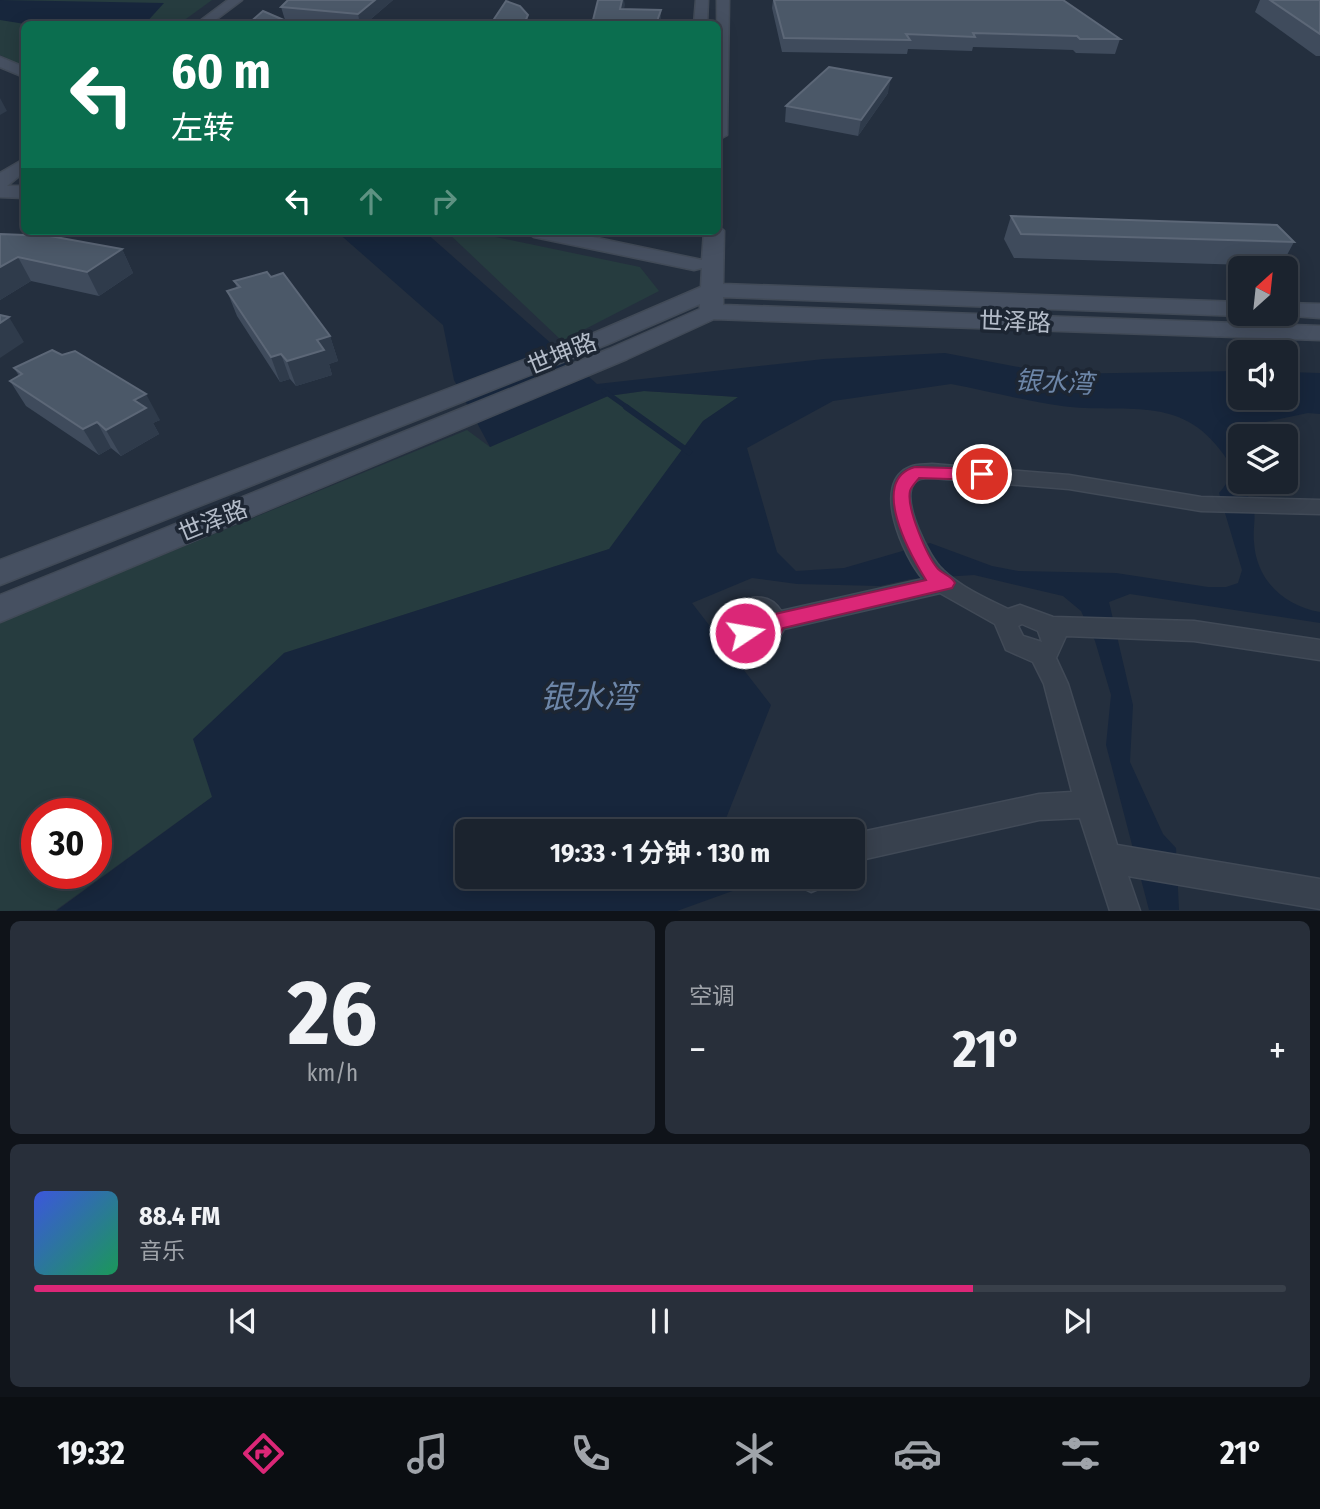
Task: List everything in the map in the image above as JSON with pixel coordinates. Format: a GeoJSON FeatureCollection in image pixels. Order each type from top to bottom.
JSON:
{"type":"FeatureCollection","features":[{"type":"Feature","properties":{"kind":"street"},"geometry":{"type":"LineString","coordinates":[[206,21],[236,0]]}},
{"type":"Feature","properties":{"kind":"street"},"geometry":{"type":"LineString","coordinates":[[219,21],[248,0]]}},
{"type":"Feature","properties":{"kind":"street"},"geometry":{"type":"LineString","coordinates":[[701,21],[702,0]]}},
{"type":"Feature","properties":{"kind":"street"},"geometry":{"type":"LineString","coordinates":[[721,54],[723,0]]}},
{"type":"Feature","properties":{"kind":"street"},"geometry":{"type":"LineString","coordinates":[[0,61],[21,72]]}},
{"type":"Feature","properties":{"kind":"street"},"geometry":{"type":"LineString","coordinates":[[0,181],[21,156]]}},
{"type":"Feature","properties":{"kind":"street"},"geometry":{"type":"LineString","coordinates":[[0,181],[21,166]]}},
{"type":"Feature","properties":{"kind":"street"},"geometry":{"type":"LineString","coordinates":[[0,181],[21,181]]}},
{"type":"Feature","properties":{"kind":"street"},"geometry":{"type":"LineString","coordinates":[[0,181],[21,191]]}},
{"type":"Feature","properties":{"kind":"street"},"geometry":{"type":"LineString","coordinates":[[557,235],[695,259]]}},
{"type":"Feature","properties":{"kind":"street"},"geometry":{"type":"LineString","coordinates":[[606,235],[695,259]]}},
{"type":"Feature","properties":{"kind":"street"},"geometry":{"type":"LineString","coordinates":[[697,235],[695,259],[711,301]]}},
{"type":"Feature","properties":{"kind":"street"},"geometry":{"type":"LineString","coordinates":[[711,301],[714,235]]}},
{"type":"Feature","properties":{"kind":"street","name":"世泽路"},"geometry":{"type":"LineString","coordinates":[[711,301],[1228,309]]}},
{"type":"Feature","properties":{"kind":"street","name":"世泽路"},"geometry":{"type":"LineString","coordinates":[[711,301],[1320,333]]}},
{"type":"Feature","properties":{"kind":"street","name":"世坤路"},"geometry":{"type":"LineString","coordinates":[[418,424],[609,347],[711,301]]}},
{"type":"Feature","properties":{"kind":"street"},"geometry":{"type":"LineString","coordinates":[[1298,310],[1320,311]]}},
{"type":"Feature","properties":{"kind":"street","name":"世泽路"},"geometry":{"type":"LineString","coordinates":[[0,572],[418,424]]}},
{"type":"Feature","properties":{"kind":"street","name":"世泽路"},"geometry":{"type":"LineString","coordinates":[[0,609],[418,424]]}},
{"type":"Feature","properties":{"kind":"street"},"geometry":{"type":"LineString","coordinates":[[1320,507],[1201,504],[1069,482],[932,471],[915,472],[901,488],[901,500],[914,544],[939,579],[975,603],[1008,620],[1027,615],[1049,626],[1129,626],[1194,631],[1320,650]]}},
{"type":"Feature","properties":{"kind":"street"},"geometry":{"type":"LineString","coordinates":[[775,622],[939,579]]}},
{"type":"Feature","properties":{"kind":"street"},"geometry":{"type":"LineString","coordinates":[[1008,620],[1006,631],[1013,643],[1028,652],[1041,653],[1054,645],[1053,632],[1049,626]]}},
{"type":"Feature","properties":{"kind":"street"},"geometry":{"type":"LineString","coordinates":[[1041,653],[1056,684],[1088,804],[1117,860],[1125,911]]}},
{"type":"Feature","properties":{"kind":"street"},"geometry":{"type":"LineString","coordinates":[[865,845],[1039,807],[1088,804]]}},
{"type":"Feature","properties":{"kind":"street"},"geometry":{"type":"LineString","coordinates":[[1117,860],[1320,894]]}},
{"type":"Feature","properties":{"kind":"green space"},"geometry":{"type":"Polygon","coordinates":[[[0,0],[212,0],[183,21],[21,21],[21,66],[0,55],[0,0]]]}},
{"type":"Feature","properties":{"kind":"green space"},"geometry":{"type":"Polygon","coordinates":[[[450,235],[486,235],[640,267],[659,291],[562,341],[450,235]]]}},
{"type":"Feature","properties":{"kind":"green space"},"geometry":{"type":"Polygon","coordinates":[[[644,391],[739,397],[703,421],[610,549],[284,653],[212,797],[112,869],[112,798],[21,798],[21,889],[85,889],[56,910],[0,911],[0,622],[467,430],[490,447],[608,396],[644,391]]]}},
{"type":"Feature","properties":{"kind":"water"},"geometry":{"type":"Polygon","coordinates":[[[0,0],[164,3],[148,21],[21,21],[21,23],[0,20],[0,0]]]}},
{"type":"Feature","properties":{"kind":"water","name":"银水湾"},"geometry":{"type":"Polygon","coordinates":[[[341,235],[429,235],[597,384],[824,359],[945,353],[1055,374],[1228,371],[1228,410],[1298,410],[1298,372],[1320,373],[1320,414],[1308,413],[1256,424],[1228,424],[1228,463],[1207,435],[1189,422],[1170,414],[1150,410],[1062,406],[951,384],[833,401],[747,448],[777,552],[796,571],[844,568],[930,543],[992,566],[1018,571],[1116,573],[1208,587],[1226,587],[1238,583],[1242,570],[1219,493],[1228,479],[1228,494],[1246,494],[1252,503],[1256,556],[1266,579],[1274,589],[1295,604],[1320,612],[1320,623],[1130,594],[1109,602],[1133,705],[1130,762],[1163,834],[1176,848],[1179,910],[1149,910],[1106,745],[1111,695],[1095,641],[1081,611],[1063,596],[974,575],[911,579],[880,586],[797,584],[752,578],[692,603],[771,705],[726,819],[455,819],[455,889],[738,889],[677,911],[56,911],[86,889],[112,889],[112,870],[212,797],[193,739],[284,653],[609,549],[703,421],[738,397],[644,391],[608,396],[490,447],[454,380],[443,325],[341,235]]]}},
{"type":"Feature","properties":{"kind":"building"},"geometry":{"type":"Polygon","coordinates":[[[288,0],[375,0],[358,14],[281,7],[288,0]]]}},
{"type":"Feature","properties":{"kind":"building"},"geometry":{"type":"Polygon","coordinates":[[[598,0],[622,0],[620,9],[661,10],[657,21],[593,21],[598,0]]]}},
{"type":"Feature","properties":{"kind":"building"},"geometry":{"type":"Polygon","coordinates":[[[774,0],[1063,0],[1120,39],[973,33],[975,37],[906,34],[910,40],[784,38],[774,0]]]}},
{"type":"Feature","properties":{"kind":"building"},"geometry":{"type":"Polygon","coordinates":[[[1270,0],[1320,0],[1320,34],[1270,0]]]}},
{"type":"Feature","properties":{"kind":"building"},"geometry":{"type":"Polygon","coordinates":[[[506,1],[520,6],[528,15],[525,21],[493,21],[506,1]]]}},
{"type":"Feature","properties":{"kind":"building"},"geometry":{"type":"Polygon","coordinates":[[[263,11],[286,21],[251,21],[263,11]]]}},
{"type":"Feature","properties":{"kind":"building"},"geometry":{"type":"Polygon","coordinates":[[[829,67],[891,78],[861,120],[786,106],[829,67]]]}},
{"type":"Feature","properties":{"kind":"building"},"geometry":{"type":"Polygon","coordinates":[[[1011,216],[1277,225],[1294,242],[1021,234],[1011,216]]]}},
{"type":"Feature","properties":{"kind":"building"},"geometry":{"type":"Polygon","coordinates":[[[0,234],[50,236],[122,249],[87,272],[18,257],[0,267],[0,234]]]}},
{"type":"Feature","properties":{"kind":"building"},"geometry":{"type":"Polygon","coordinates":[[[267,272],[271,277],[283,273],[330,336],[317,340],[324,350],[287,361],[281,354],[271,357],[227,291],[240,287],[234,281],[267,272]]]}},
{"type":"Feature","properties":{"kind":"building"},"geometry":{"type":"Polygon","coordinates":[[[0,315],[9,317],[0,323],[0,315]]]}},
{"type":"Feature","properties":{"kind":"building"},"geometry":{"type":"Polygon","coordinates":[[[52,350],[62,355],[75,351],[146,394],[134,400],[146,408],[106,430],[97,422],[83,429],[10,381],[22,374],[14,368],[52,350]]]}},
{"type":"Feature","properties":{"kind":"waterway","name":"银水湾"},"geometry":{"type":"LineString","coordinates":[[604,391],[628,408]]}},
{"type":"Feature","properties":{"kind":"waterway","name":"银水湾"},"geometry":{"type":"LineString","coordinates":[[626,407],[689,452]]}},
{"type":"Feature","properties":{"kind":"route"},"geometry":{"type":"LineString","coordinates":[[745,633],[757,638],[763,637],[772,632],[775,622],[946,583],[932,575],[914,544],[901,500],[901,488],[906,479],[915,472],[982,474]]}}]}
